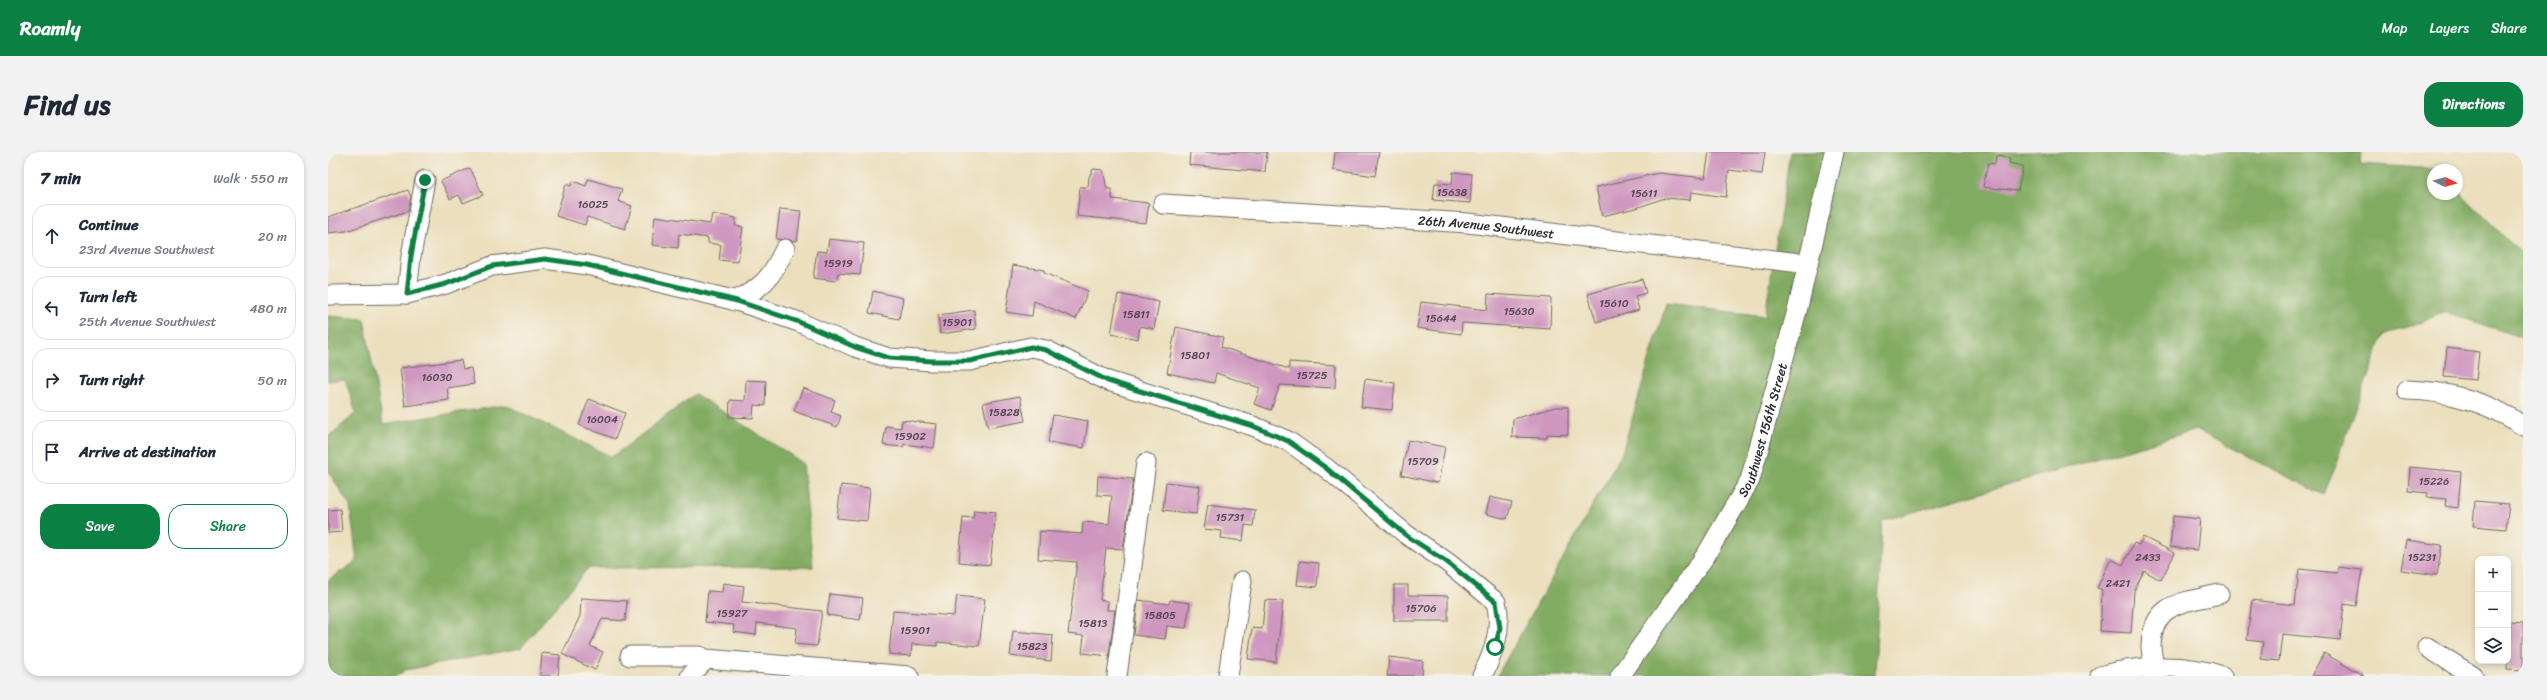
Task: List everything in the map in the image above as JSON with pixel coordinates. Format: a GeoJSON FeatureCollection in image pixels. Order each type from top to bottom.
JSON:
{"type":"FeatureCollection","features":[{"type":"Feature","properties":{"kind":"street","name":"Southwest 156th Street"},"geometry":{"type":"LineString","coordinates":[[1620,676],[1706,555],[1750,480],[1808,264],[1834,152]]}},
{"type":"Feature","properties":{"kind":"street"},"geometry":{"type":"LineString","coordinates":[[407,294],[411,256],[425,180]]}},
{"type":"Feature","properties":{"kind":"street","name":"26th Avenue Southwest"},"geometry":{"type":"LineString","coordinates":[[1163,204],[1468,224],[1808,264]]}},
{"type":"Feature","properties":{"kind":"street"},"geometry":{"type":"LineString","coordinates":[[734,301],[752,292],[765,283],[774,270],[784,249]]}},
{"type":"Feature","properties":{"kind":"street"},"geometry":{"type":"LineString","coordinates":[[328,295],[407,294],[446,284],[492,266],[545,259],[587,265],[734,301],[799,322],[855,347],[889,358],[932,361],[970,361],[1031,347],[1046,350],[1108,381],[1253,426],[1288,441],[1326,468],[1407,536],[1447,562],[1496,602],[1500,628],[1495,647],[1482,676]]}},
{"type":"Feature","properties":{"kind":"street"},"geometry":{"type":"LineString","coordinates":[[2407,390],[2435,391],[2471,401],[2510,416],[2523,426]]}},
{"type":"Feature","properties":{"kind":"street"},"geometry":{"type":"LineString","coordinates":[[1117,676],[1146,462]]}},
{"type":"Feature","properties":{"kind":"street"},"geometry":{"type":"LineString","coordinates":[[1228,676],[1242,581]]}},
{"type":"Feature","properties":{"kind":"street"},"geometry":{"type":"LineString","coordinates":[[2155,672],[2151,647],[2152,634],[2159,616],[2164,610],[2180,604],[2219,594]]}},
{"type":"Feature","properties":{"kind":"street"},"geometry":{"type":"LineString","coordinates":[[2427,647],[2473,676]]}},
{"type":"Feature","properties":{"kind":"street"},"geometry":{"type":"LineString","coordinates":[[630,656],[699,656],[706,659],[908,676]]}},
{"type":"Feature","properties":{"kind":"street"},"geometry":{"type":"LineString","coordinates":[[690,676],[706,659]]}},
{"type":"Feature","properties":{"kind":"street"},"geometry":{"type":"LineString","coordinates":[[2100,676],[2133,669],[2155,672],[2191,670],[2222,676]]}},
{"type":"Feature","properties":{"kind":"green space"},"geometry":{"type":"Polygon","coordinates":[[[1790,152],[2361,152],[2360,164],[2427,168],[2427,200],[2463,200],[2463,195],[2523,256],[2523,338],[2446,312],[2383,336],[2324,495],[2196,430],[1882,521],[1875,676],[1497,676],[1622,453],[1666,304],[1765,316],[1790,152]]]}},
{"type":"Feature","properties":{"kind":"green space"},"geometry":{"type":"Polygon","coordinates":[[[328,316],[364,319],[383,424],[506,405],[612,457],[695,394],[803,463],[813,567],[588,568],[521,648],[405,670],[397,676],[328,676],[328,580],[357,561],[350,506],[328,471],[328,437],[356,413],[345,379],[328,381],[328,316]]]}},
{"type":"Feature","properties":{"kind":"building"},"geometry":{"type":"Polygon","coordinates":[[[1190,152],[1267,152],[1265,172],[1189,165],[1190,152]]]}},
{"type":"Feature","properties":{"kind":"building"},"geometry":{"type":"Polygon","coordinates":[[[1335,152],[1379,152],[1375,176],[1333,170],[1335,152]]]}},
{"type":"Feature","properties":{"kind":"building"},"geometry":{"type":"Polygon","coordinates":[[[1709,152],[1765,152],[1762,174],[1729,170],[1726,197],[1691,192],[1690,200],[1665,198],[1636,208],[1602,216],[1596,187],[1659,173],[1705,178],[1709,152]]]}},
{"type":"Feature","properties":{"kind":"building"},"geometry":{"type":"Polygon","coordinates":[[[1996,156],[2010,158],[2009,163],[2023,166],[2018,191],[1983,187],[1988,163],[1995,164],[1996,156]]]}},
{"type":"Feature","properties":{"kind":"building"},"geometry":{"type":"Polygon","coordinates":[[[470,168],[483,195],[463,203],[459,195],[450,199],[441,181],[470,168]]]}},
{"type":"Feature","properties":{"kind":"building"},"geometry":{"type":"Polygon","coordinates":[[[1093,169],[1103,170],[1107,189],[1112,189],[1112,199],[1149,203],[1146,223],[1077,216],[1080,187],[1088,187],[1089,177],[1093,169]]]}},
{"type":"Feature","properties":{"kind":"building"},"geometry":{"type":"Polygon","coordinates":[[[1453,172],[1472,174],[1470,203],[1433,200],[1435,183],[1452,184],[1453,172]]]}},
{"type":"Feature","properties":{"kind":"building"},"geometry":{"type":"Polygon","coordinates":[[[588,179],[622,189],[618,201],[632,206],[625,229],[587,217],[585,225],[556,216],[566,184],[571,186],[573,181],[586,186],[588,179]]]}},
{"type":"Feature","properties":{"kind":"building"},"geometry":{"type":"Polygon","coordinates":[[[408,190],[411,197],[408,211],[346,231],[328,233],[328,217],[408,190]]]}},
{"type":"Feature","properties":{"kind":"building"},"geometry":{"type":"Polygon","coordinates":[[[780,209],[801,211],[797,241],[776,239],[780,209]]]}},
{"type":"Feature","properties":{"kind":"building"},"geometry":{"type":"Polygon","coordinates":[[[712,214],[736,218],[735,226],[743,227],[738,262],[719,260],[721,245],[708,243],[708,238],[679,234],[678,248],[652,245],[655,216],[710,224],[712,214]]]}},
{"type":"Feature","properties":{"kind":"building"},"geometry":{"type":"Polygon","coordinates":[[[829,239],[864,243],[860,275],[838,273],[836,281],[813,278],[817,251],[827,252],[829,239]]]}},
{"type":"Feature","properties":{"kind":"building"},"geometry":{"type":"Polygon","coordinates":[[[1013,265],[1044,270],[1044,273],[1088,291],[1076,319],[1034,301],[1032,316],[1006,312],[1013,265]]]}},
{"type":"Feature","properties":{"kind":"building"},"geometry":{"type":"Polygon","coordinates":[[[1642,279],[1646,293],[1635,296],[1639,310],[1596,322],[1588,294],[1642,279]]]}},
{"type":"Feature","properties":{"kind":"building"},"geometry":{"type":"Polygon","coordinates":[[[873,291],[903,298],[899,319],[869,313],[873,291]]]}},
{"type":"Feature","properties":{"kind":"building"},"geometry":{"type":"Polygon","coordinates":[[[1118,294],[1159,302],[1154,329],[1140,326],[1138,339],[1111,334],[1118,294]]]}},
{"type":"Feature","properties":{"kind":"building"},"geometry":{"type":"Polygon","coordinates":[[[1488,294],[1551,298],[1550,329],[1462,323],[1461,334],[1417,328],[1421,302],[1487,310],[1488,294]]]}},
{"type":"Feature","properties":{"kind":"building"},"geometry":{"type":"Polygon","coordinates":[[[974,310],[976,329],[940,334],[938,315],[974,310]]]}},
{"type":"Feature","properties":{"kind":"building"},"geometry":{"type":"Polygon","coordinates":[[[1176,327],[1223,337],[1221,347],[1289,369],[1289,362],[1336,365],[1335,388],[1280,385],[1271,410],[1254,404],[1260,388],[1216,373],[1214,383],[1167,373],[1176,327]]]}},
{"type":"Feature","properties":{"kind":"building"},"geometry":{"type":"Polygon","coordinates":[[[2447,348],[2479,352],[2476,380],[2444,377],[2447,348]]]}},
{"type":"Feature","properties":{"kind":"building"},"geometry":{"type":"Polygon","coordinates":[[[461,360],[463,369],[471,368],[474,384],[447,388],[449,400],[405,406],[400,368],[461,360]]]}},
{"type":"Feature","properties":{"kind":"building"},"geometry":{"type":"Polygon","coordinates":[[[1365,379],[1395,383],[1392,410],[1361,407],[1365,379]]]}},
{"type":"Feature","properties":{"kind":"building"},"geometry":{"type":"Polygon","coordinates":[[[746,380],[766,381],[765,406],[754,405],[753,418],[729,417],[730,400],[745,401],[746,380]]]}},
{"type":"Feature","properties":{"kind":"building"},"geometry":{"type":"Polygon","coordinates":[[[803,388],[835,400],[831,412],[841,416],[837,427],[794,411],[803,388]]]}},
{"type":"Feature","properties":{"kind":"building"},"geometry":{"type":"Polygon","coordinates":[[[1020,396],[1025,421],[988,428],[983,403],[1020,396]]]}},
{"type":"Feature","properties":{"kind":"building"},"geometry":{"type":"Polygon","coordinates":[[[589,399],[625,413],[615,439],[579,425],[589,399]]]}},
{"type":"Feature","properties":{"kind":"building"},"geometry":{"type":"Polygon","coordinates":[[[1555,407],[1568,407],[1568,435],[1547,434],[1547,438],[1512,437],[1513,419],[1555,407]]]}},
{"type":"Feature","properties":{"kind":"building"},"geometry":{"type":"Polygon","coordinates":[[[1053,415],[1088,421],[1084,448],[1048,442],[1053,415]]]}},
{"type":"Feature","properties":{"kind":"building"},"geometry":{"type":"Polygon","coordinates":[[[902,420],[937,424],[934,448],[904,444],[903,447],[883,445],[886,426],[901,428],[902,420]]]}},
{"type":"Feature","properties":{"kind":"building"},"geometry":{"type":"Polygon","coordinates":[[[1408,440],[1445,447],[1438,483],[1401,475],[1408,440]]]}},
{"type":"Feature","properties":{"kind":"building"},"geometry":{"type":"Polygon","coordinates":[[[2410,467],[2461,472],[2458,508],[2445,506],[2446,499],[2427,497],[2428,493],[2408,491],[2410,467]]]}},
{"type":"Feature","properties":{"kind":"building"},"geometry":{"type":"Polygon","coordinates":[[[1098,476],[1133,479],[1123,549],[1106,548],[1100,600],[1108,601],[1107,610],[1115,610],[1109,656],[1082,653],[1084,636],[1068,634],[1077,562],[1038,559],[1040,531],[1082,534],[1083,522],[1109,524],[1112,496],[1097,495],[1098,476]]]}},
{"type":"Feature","properties":{"kind":"building"},"geometry":{"type":"Polygon","coordinates":[[[1166,482],[1200,486],[1196,514],[1163,510],[1166,482]]]}},
{"type":"Feature","properties":{"kind":"building"},"geometry":{"type":"Polygon","coordinates":[[[841,485],[870,488],[867,521],[837,518],[841,485]]]}},
{"type":"Feature","properties":{"kind":"building"},"geometry":{"type":"Polygon","coordinates":[[[1490,497],[1512,502],[1507,519],[1486,514],[1490,497]]]}},
{"type":"Feature","properties":{"kind":"building"},"geometry":{"type":"Polygon","coordinates":[[[2475,501],[2509,504],[2506,529],[2473,526],[2475,501]]]}},
{"type":"Feature","properties":{"kind":"building"},"geometry":{"type":"Polygon","coordinates":[[[1208,504],[1255,510],[1253,526],[1245,525],[1243,541],[1221,538],[1222,531],[1204,529],[1208,504]]]}},
{"type":"Feature","properties":{"kind":"building"},"geometry":{"type":"Polygon","coordinates":[[[340,509],[342,532],[328,533],[328,510],[340,509]]]}},
{"type":"Feature","properties":{"kind":"building"},"geometry":{"type":"Polygon","coordinates":[[[974,510],[996,512],[990,565],[959,562],[963,517],[973,518],[974,510]]]}},
{"type":"Feature","properties":{"kind":"building"},"geometry":{"type":"Polygon","coordinates":[[[2173,516],[2200,519],[2197,550],[2170,547],[2173,516]]]}},
{"type":"Feature","properties":{"kind":"building"},"geometry":{"type":"Polygon","coordinates":[[[2143,537],[2175,553],[2161,580],[2144,571],[2134,591],[2131,633],[2100,631],[2102,590],[2097,588],[2111,559],[2123,565],[2134,543],[2139,545],[2143,537]]]}},
{"type":"Feature","properties":{"kind":"building"},"geometry":{"type":"Polygon","coordinates":[[[2406,540],[2442,545],[2437,575],[2401,570],[2406,540]]]}},
{"type":"Feature","properties":{"kind":"building"},"geometry":{"type":"Polygon","coordinates":[[[1300,561],[1319,563],[1317,587],[1297,585],[1300,561]]]}},
{"type":"Feature","properties":{"kind":"building"},"geometry":{"type":"Polygon","coordinates":[[[2338,567],[2362,570],[2356,606],[2344,604],[2340,640],[2282,634],[2279,661],[2261,659],[2263,642],[2247,640],[2252,600],[2295,605],[2299,569],[2337,573],[2338,567]]]}},
{"type":"Feature","properties":{"kind":"building"},"geometry":{"type":"Polygon","coordinates":[[[723,583],[744,586],[742,602],[822,611],[817,646],[795,644],[797,628],[757,623],[756,635],[733,632],[734,625],[705,622],[708,591],[722,592],[723,583]]]}},
{"type":"Feature","properties":{"kind":"building"},"geometry":{"type":"Polygon","coordinates":[[[1394,585],[1408,585],[1408,595],[1448,596],[1448,621],[1394,621],[1394,585]]]}},
{"type":"Feature","properties":{"kind":"building"},"geometry":{"type":"Polygon","coordinates":[[[830,594],[863,598],[860,620],[827,615],[830,594]]]}},
{"type":"Feature","properties":{"kind":"building"},"geometry":{"type":"Polygon","coordinates":[[[957,596],[985,599],[979,646],[937,642],[937,646],[912,644],[911,656],[889,654],[893,611],[954,616],[957,596]]]}},
{"type":"Feature","properties":{"kind":"building"},"geometry":{"type":"Polygon","coordinates":[[[581,598],[627,601],[625,621],[602,619],[590,646],[603,652],[595,670],[562,654],[580,616],[581,598]]]}},
{"type":"Feature","properties":{"kind":"building"},"geometry":{"type":"Polygon","coordinates":[[[1138,600],[1169,604],[1170,600],[1190,603],[1186,628],[1167,626],[1165,639],[1134,635],[1138,600]]]}},
{"type":"Feature","properties":{"kind":"building"},"geometry":{"type":"Polygon","coordinates":[[[1265,600],[1283,601],[1276,662],[1248,659],[1252,628],[1262,629],[1265,600]]]}},
{"type":"Feature","properties":{"kind":"building"},"geometry":{"type":"Polygon","coordinates":[[[2511,622],[2523,623],[2523,670],[2507,669],[2507,664],[2511,664],[2511,622]]]}},
{"type":"Feature","properties":{"kind":"building"},"geometry":{"type":"Polygon","coordinates":[[[1013,631],[1053,635],[1051,661],[1010,656],[1013,631]]]}},
{"type":"Feature","properties":{"kind":"building"},"geometry":{"type":"Polygon","coordinates":[[[542,653],[560,655],[558,676],[540,676],[542,653]]]}},
{"type":"Feature","properties":{"kind":"building"},"geometry":{"type":"Polygon","coordinates":[[[2324,653],[2364,676],[2311,676],[2324,653]]]}},
{"type":"Feature","properties":{"kind":"building"},"geometry":{"type":"Polygon","coordinates":[[[1389,657],[1423,661],[1422,676],[1387,676],[1389,657]]]}},
{"type":"Feature","properties":{"kind":"route"},"geometry":{"type":"LineString","coordinates":[[425,180],[411,256],[407,294],[424,291],[446,284],[492,266],[545,259],[587,265],[737,301],[799,322],[855,347],[889,358],[932,361],[970,361],[1031,347],[1046,350],[1108,381],[1163,400],[1253,426],[1288,441],[1326,468],[1407,536],[1447,562],[1496,602],[1500,628],[1495,647]]}}]}
